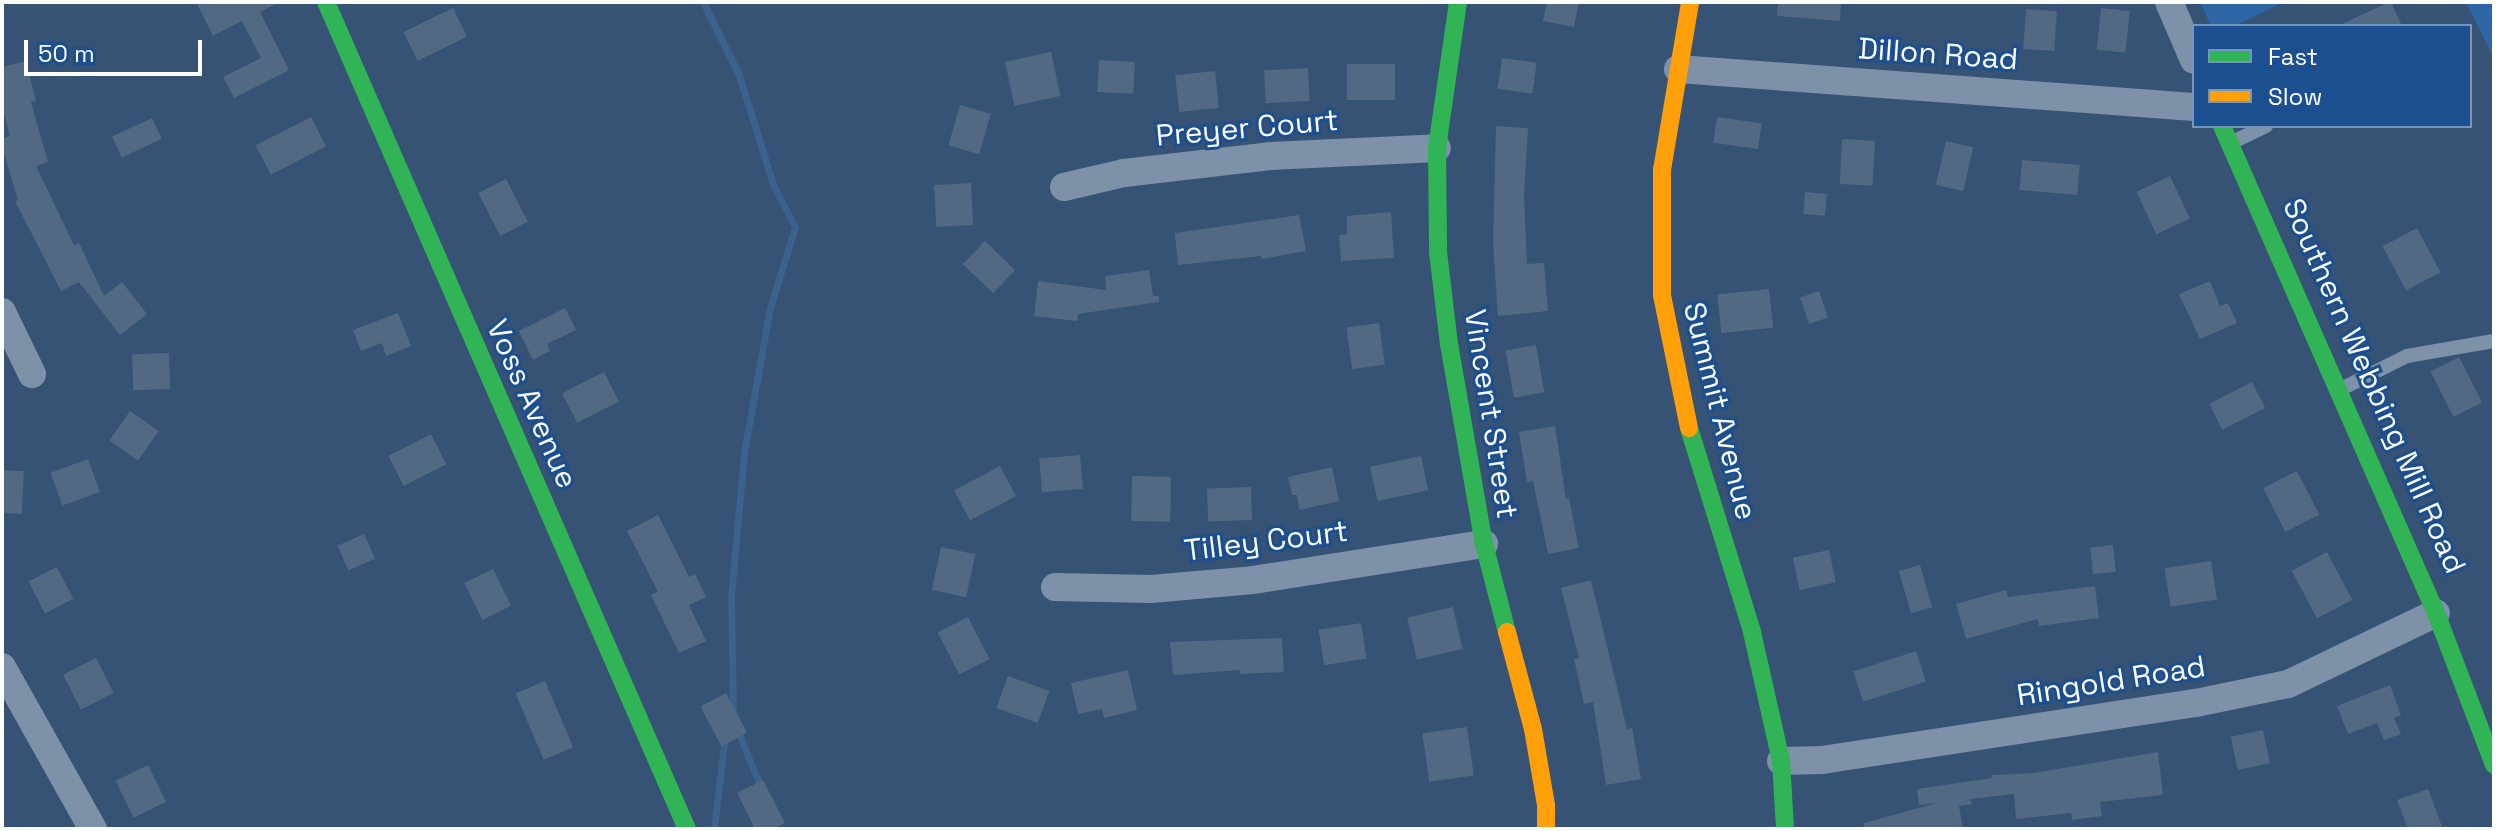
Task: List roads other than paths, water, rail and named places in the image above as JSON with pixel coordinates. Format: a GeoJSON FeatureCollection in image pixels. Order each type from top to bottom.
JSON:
{"type":"FeatureCollection","features":[{"type":"Feature","properties":{"kind":"street","name":"Voss Avenue"},"geometry":{"type":"LineString","coordinates":[[326,2],[687,829]]}},
{"type":"Feature","properties":{"kind":"street","name":"Vincent Street"},"geometry":{"type":"LineString","coordinates":[[1458,2],[1437,148],[1438,252],[1449,344],[1484,544],[1533,729],[1546,805],[1546,829]]}},
{"type":"Feature","properties":{"kind":"street","name":"Summit Avenue"},"geometry":{"type":"LineString","coordinates":[[1690,2],[1662,170],[1662,295],[1673,362],[1692,438],[1752,632],[1781,761],[1785,829]]}},
{"type":"Feature","properties":{"kind":"street"},"geometry":{"type":"LineString","coordinates":[[2169,2],[2192,55]]}},
{"type":"Feature","properties":{"kind":"street","name":"Dillon Road"},"geometry":{"type":"LineString","coordinates":[[1678,69],[2192,107]]}},
{"type":"Feature","properties":{"kind":"street","name":"Southern Webbing Mill Road"},"geometry":{"type":"LineString","coordinates":[[2226,135],[2436,613],[2494,765]]}},
{"type":"Feature","properties":{"kind":"street","name":"Preyer Court"},"geometry":{"type":"LineString","coordinates":[[1064,187],[1124,173],[1270,156],[1437,148]]}},
{"type":"Feature","properties":{"kind":"street"},"geometry":{"type":"LineString","coordinates":[[2,312],[32,374]]}},
{"type":"Feature","properties":{"kind":"street","name":"Tilley Court"},"geometry":{"type":"LineString","coordinates":[[1055,587],[1151,589],[1253,580],[1484,544]]}},
{"type":"Feature","properties":{"kind":"street","name":"Ringold Road"},"geometry":{"type":"LineString","coordinates":[[1781,761],[1822,760],[2149,710],[2288,684],[2436,613]]}},
{"type":"Feature","properties":{"kind":"street"},"geometry":{"type":"LineString","coordinates":[[2,667],[93,829]]}},
{"type":"Feature","properties":{"kind":"lane"},"geometry":{"type":"LineString","coordinates":[[2226,135],[2257,128]]}},
{"type":"Feature","properties":{"kind":"lane"},"geometry":{"type":"LineString","coordinates":[[2338,390],[2407,356],[2494,341]]}},
{"type":"Feature","properties":{"kind":"waterway"},"geometry":{"type":"LineString","coordinates":[[703,2],[739,75],[773,184],[795,227],[770,308],[744,453],[731,595],[733,714]]}},
{"type":"Feature","properties":{"kind":"waterway"},"geometry":{"type":"LineString","coordinates":[[737,729],[761,788]]}},
{"type":"Feature","properties":{"kind":"waterway"},"geometry":{"type":"LineString","coordinates":[[714,829],[725,736]]}}]}
